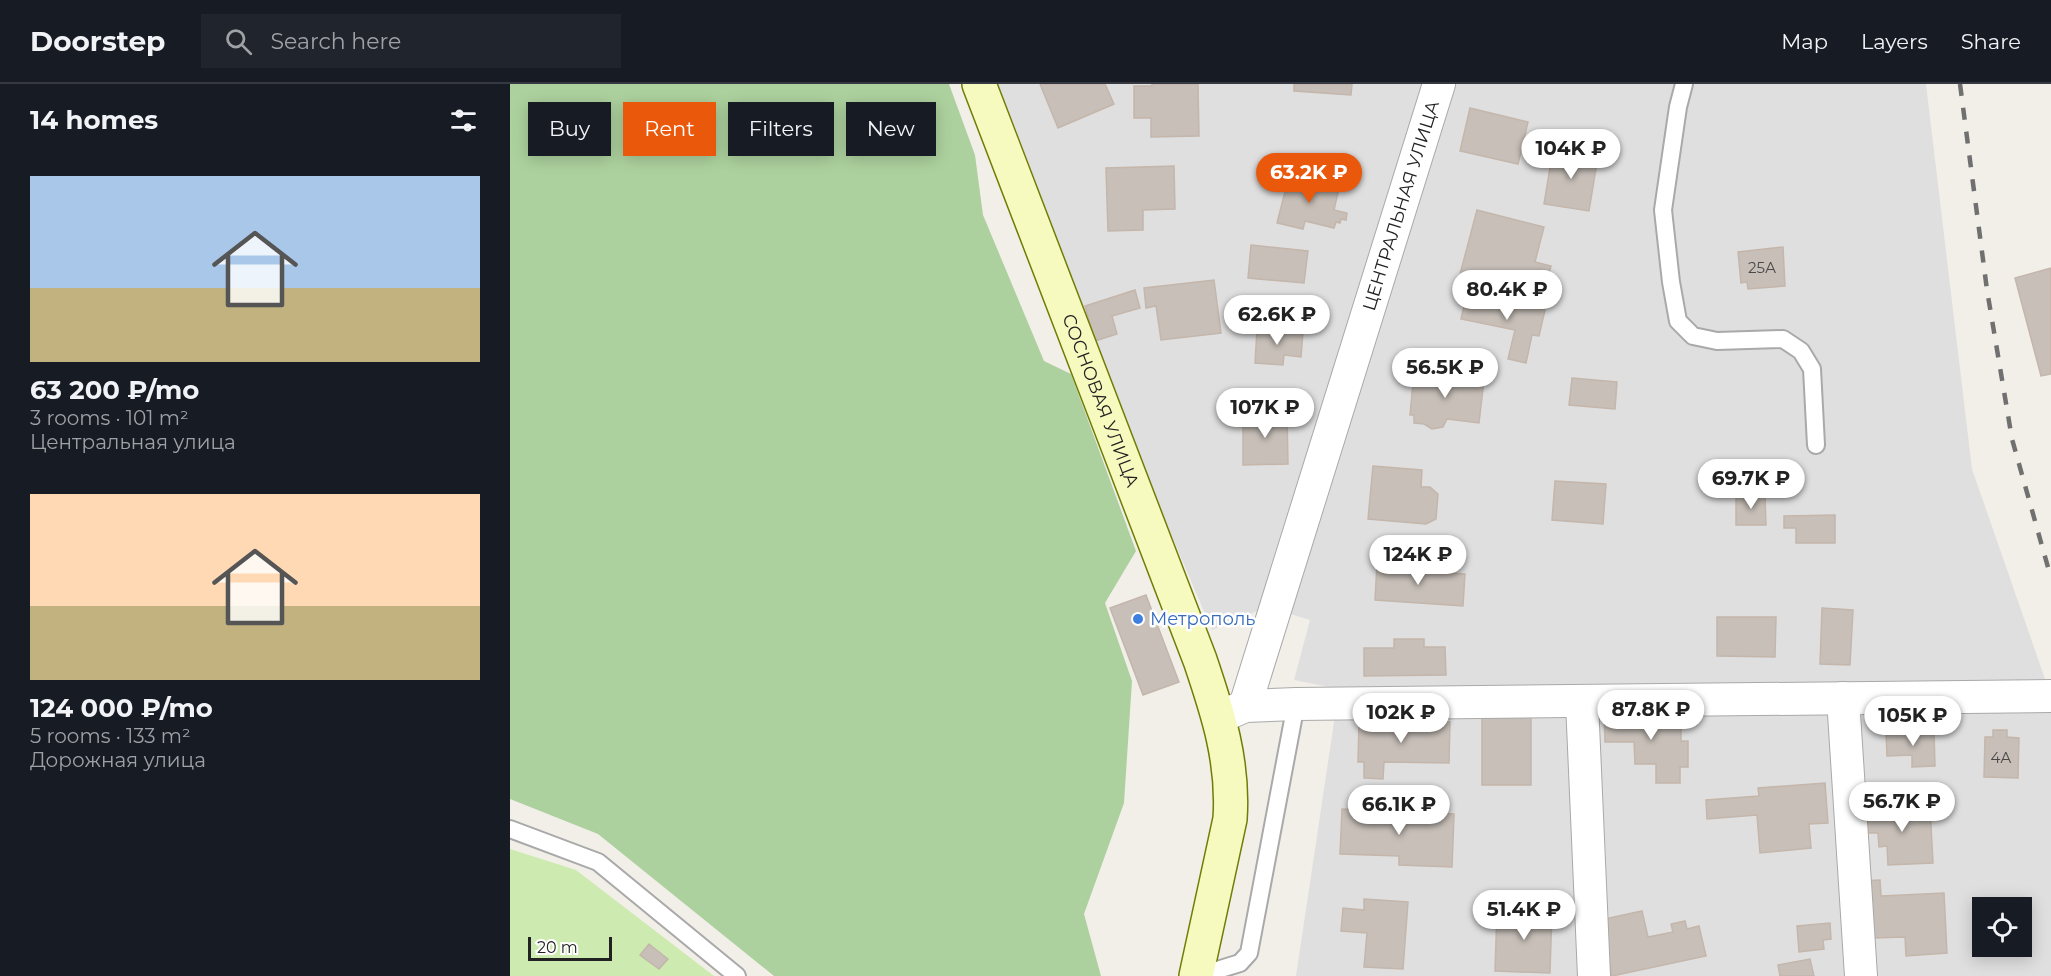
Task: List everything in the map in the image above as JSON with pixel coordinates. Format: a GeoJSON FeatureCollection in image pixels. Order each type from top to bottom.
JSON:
{"type":"FeatureCollection","features":[{"type":"Feature","properties":{"kind":"street","name":"СОСНОВАЯ УЛИЦА"},"geometry":{"type":"LineString","coordinates":[[979,84],[1200,660],[1232,712]]}},
{"type":"Feature","properties":{"kind":"street","name":"ЦЕНТРАЛЬНАЯ УЛИЦА"},"geometry":{"type":"LineString","coordinates":[[1197,976],[1230,819],[1231,794],[1227,754],[1232,712],[1438,84]]}},
{"type":"Feature","properties":{"kind":"street"},"geometry":{"type":"LineString","coordinates":[[1232,712],[1296,704],[2051,696]]}},
{"type":"Feature","properties":{"kind":"street"},"geometry":{"type":"LineString","coordinates":[[1843,698],[1861,976]]}},
{"type":"Feature","properties":{"kind":"street"},"geometry":{"type":"LineString","coordinates":[[1582,702],[1594,976]]}},
{"type":"Feature","properties":{"kind":"lane"},"geometry":{"type":"LineString","coordinates":[[1684,84],[1678,107],[1663,210],[1678,321],[1693,336],[1717,341],[1783,339],[1801,351],[1812,369],[1816,445]]}},
{"type":"Feature","properties":{"kind":"lane"},"geometry":{"type":"LineString","coordinates":[[1197,976],[1240,963],[1249,953],[1296,704]]}},
{"type":"Feature","properties":{"kind":"lane"},"geometry":{"type":"LineString","coordinates":[[510,829],[598,861],[737,976]]}},
{"type":"Feature","properties":{"kind":"shaded area"},"geometry":{"type":"Polygon","coordinates":[[[994,84],[1926,84],[1972,469],[2051,696],[2051,976],[1296,976],[1339,689],[1294,680],[1310,620],[1267,607],[1212,630],[1129,436],[994,84]]]}},
{"type":"Feature","properties":{"kind":"green space"},"geometry":{"type":"Polygon","coordinates":[[[510,84],[949,84],[975,155],[983,215],[1044,361],[1071,374],[1136,551],[1105,603],[1132,681],[1124,803],[1084,914],[1101,976],[774,976],[598,834],[510,799],[510,84]]]}},
{"type":"Feature","properties":{"kind":"green space"},"geometry":{"type":"Polygon","coordinates":[[[510,849],[576,870],[714,976],[510,976],[510,849]]]}},
{"type":"Feature","properties":{"kind":"building"},"geometry":{"type":"Polygon","coordinates":[[[1040,84],[1105,84],[1114,104],[1058,128],[1040,84]]]}},
{"type":"Feature","properties":{"kind":"building"},"geometry":{"type":"Polygon","coordinates":[[[1152,84],[1198,84],[1199,136],[1151,137],[1151,118],[1134,118],[1134,86],[1152,86],[1152,84]]]}},
{"type":"Feature","properties":{"kind":"building"},"geometry":{"type":"Polygon","coordinates":[[[1294,84],[1352,84],[1351,95],[1294,91],[1294,84]]]}},
{"type":"Feature","properties":{"kind":"building"},"geometry":{"type":"Polygon","coordinates":[[[1470,108],[1528,122],[1518,164],[1460,151],[1470,108]]]}},
{"type":"Feature","properties":{"kind":"building"},"geometry":{"type":"Polygon","coordinates":[[[1553,149],[1598,156],[1589,211],[1544,204],[1553,149]]]}},
{"type":"Feature","properties":{"kind":"building"},"geometry":{"type":"Polygon","coordinates":[[[1174,166],[1175,209],[1143,210],[1143,230],[1108,231],[1106,168],[1174,166]]]}},
{"type":"Feature","properties":{"kind":"building"},"geometry":{"type":"Polygon","coordinates":[[[1289,176],[1339,188],[1334,210],[1347,213],[1346,220],[1341,219],[1340,223],[1336,222],[1334,228],[1305,221],[1303,229],[1277,223],[1289,176]]]}},
{"type":"Feature","properties":{"kind":"building"},"geometry":{"type":"Polygon","coordinates":[[[1477,210],[1544,227],[1535,262],[1551,266],[1543,296],[1460,274],[1477,210]]]}},
{"type":"Feature","properties":{"kind":"building"},"geometry":{"type":"Polygon","coordinates":[[[1251,245],[1308,251],[1304,283],[1248,278],[1251,245]]]}},
{"type":"Feature","properties":{"kind":"building"},"geometry":{"type":"Polygon","coordinates":[[[1783,247],[1785,286],[1748,289],[1747,282],[1741,283],[1738,252],[1783,247]]]}},
{"type":"Feature","properties":{"kind":"building"},"geometry":{"type":"Polygon","coordinates":[[[2051,268],[2051,374],[2041,376],[2015,278],[2051,268]]]}},
{"type":"Feature","properties":{"kind":"building"},"geometry":{"type":"Polygon","coordinates":[[[1214,280],[1221,333],[1161,340],[1156,306],[1146,308],[1144,288],[1214,280]]]}},
{"type":"Feature","properties":{"kind":"building"},"geometry":{"type":"Polygon","coordinates":[[[1135,290],[1140,308],[1112,316],[1117,334],[1095,341],[1085,306],[1135,290]]]}},
{"type":"Feature","properties":{"kind":"building"},"geometry":{"type":"Polygon","coordinates":[[[1467,293],[1545,310],[1539,336],[1532,335],[1526,363],[1508,359],[1515,330],[1461,319],[1467,293]]]}},
{"type":"Feature","properties":{"kind":"building"},"geometry":{"type":"Polygon","coordinates":[[[1257,329],[1303,332],[1301,357],[1284,355],[1283,365],[1255,363],[1257,329]]]}},
{"type":"Feature","properties":{"kind":"building"},"geometry":{"type":"Polygon","coordinates":[[[1414,372],[1484,380],[1479,423],[1447,419],[1443,427],[1432,429],[1424,424],[1414,423],[1414,415],[1410,415],[1414,372]]]}},
{"type":"Feature","properties":{"kind":"building"},"geometry":{"type":"Polygon","coordinates":[[[1572,378],[1617,382],[1615,409],[1569,405],[1572,378]]]}},
{"type":"Feature","properties":{"kind":"building"},"geometry":{"type":"Polygon","coordinates":[[[1243,413],[1287,413],[1288,464],[1243,465],[1243,413]]]}},
{"type":"Feature","properties":{"kind":"building"},"geometry":{"type":"Polygon","coordinates":[[[1373,466],[1422,470],[1421,487],[1430,487],[1438,494],[1436,519],[1426,524],[1368,519],[1373,466]]]}},
{"type":"Feature","properties":{"kind":"building"},"geometry":{"type":"Polygon","coordinates":[[[1555,481],[1606,484],[1603,524],[1552,520],[1555,481]]]}},
{"type":"Feature","properties":{"kind":"building"},"geometry":{"type":"Polygon","coordinates":[[[1765,495],[1766,525],[1736,525],[1736,496],[1765,495]]]}},
{"type":"Feature","properties":{"kind":"building"},"geometry":{"type":"Polygon","coordinates":[[[1835,515],[1835,543],[1796,543],[1796,528],[1784,528],[1784,516],[1835,515]]]}},
{"type":"Feature","properties":{"kind":"building"},"geometry":{"type":"Polygon","coordinates":[[[1377,563],[1419,566],[1418,571],[1465,574],[1463,606],[1375,600],[1377,563]]]}},
{"type":"Feature","properties":{"kind":"building"},"geometry":{"type":"Polygon","coordinates":[[[1146,595],[1179,682],[1143,695],[1110,608],[1146,595]]]}},
{"type":"Feature","properties":{"kind":"building"},"geometry":{"type":"Polygon","coordinates":[[[1822,608],[1853,610],[1850,665],[1820,664],[1822,608]]]}},
{"type":"Feature","properties":{"kind":"building"},"geometry":{"type":"Polygon","coordinates":[[[1717,617],[1776,617],[1775,657],[1717,656],[1717,617]]]}},
{"type":"Feature","properties":{"kind":"building"},"geometry":{"type":"Polygon","coordinates":[[[1394,639],[1424,639],[1424,647],[1445,647],[1446,675],[1364,676],[1364,648],[1394,648],[1394,639]]]}},
{"type":"Feature","properties":{"kind":"building"},"geometry":{"type":"Polygon","coordinates":[[[1661,711],[1661,718],[1681,717],[1681,741],[1688,741],[1688,767],[1680,767],[1680,783],[1656,783],[1656,764],[1635,764],[1634,742],[1605,742],[1604,712],[1661,711]]]}},
{"type":"Feature","properties":{"kind":"building"},"geometry":{"type":"Polygon","coordinates":[[[1482,715],[1531,715],[1531,785],[1482,785],[1482,715]]]}},
{"type":"Feature","properties":{"kind":"building"},"geometry":{"type":"Polygon","coordinates":[[[1359,720],[1450,722],[1449,763],[1384,762],[1383,779],[1364,778],[1364,762],[1358,762],[1359,720]]]}},
{"type":"Feature","properties":{"kind":"building"},"geometry":{"type":"Polygon","coordinates":[[[1993,730],[2007,730],[2007,737],[2019,738],[2018,778],[1984,777],[1985,737],[1993,737],[1993,730]]]}},
{"type":"Feature","properties":{"kind":"building"},"geometry":{"type":"Polygon","coordinates":[[[1934,731],[1935,766],[1912,767],[1912,755],[1887,756],[1886,733],[1934,731]]]}},
{"type":"Feature","properties":{"kind":"building"},"geometry":{"type":"Polygon","coordinates":[[[1825,783],[1828,823],[1809,824],[1811,848],[1760,853],[1757,815],[1707,819],[1706,800],[1759,796],[1758,788],[1825,783]]]}},
{"type":"Feature","properties":{"kind":"building"},"geometry":{"type":"Polygon","coordinates":[[[1930,806],[1933,863],[1888,865],[1887,846],[1879,847],[1878,833],[1863,833],[1862,809],[1930,806]]]}},
{"type":"Feature","properties":{"kind":"building"},"geometry":{"type":"Polygon","coordinates":[[[1342,809],[1454,814],[1452,867],[1399,865],[1399,856],[1340,854],[1342,809]]]}},
{"type":"Feature","properties":{"kind":"building"},"geometry":{"type":"Polygon","coordinates":[[[1880,880],[1881,896],[1944,893],[1947,953],[1906,956],[1905,937],[1873,938],[1858,881],[1880,880]]]}},
{"type":"Feature","properties":{"kind":"building"},"geometry":{"type":"Polygon","coordinates":[[[1364,899],[1408,902],[1403,969],[1364,967],[1367,933],[1341,931],[1343,908],[1364,910],[1364,899]]]}},
{"type":"Feature","properties":{"kind":"building"},"geometry":{"type":"Polygon","coordinates":[[[1497,909],[1552,911],[1550,973],[1495,971],[1497,909]]]}},
{"type":"Feature","properties":{"kind":"building"},"geometry":{"type":"Polygon","coordinates":[[[1642,911],[1648,937],[1673,932],[1671,924],[1685,921],[1687,929],[1699,926],[1706,956],[1612,976],[1600,920],[1642,911]]]}},
{"type":"Feature","properties":{"kind":"building"},"geometry":{"type":"Polygon","coordinates":[[[1830,923],[1831,939],[1823,940],[1824,949],[1799,952],[1797,926],[1830,923]]]}},
{"type":"Feature","properties":{"kind":"building"},"geometry":{"type":"Polygon","coordinates":[[[649,944],[668,959],[659,969],[640,955],[649,944]]]}},
{"type":"Feature","properties":{"kind":"building"},"geometry":{"type":"Polygon","coordinates":[[[1810,959],[1814,976],[1780,976],[1778,965],[1810,959]]]}},
{"type":"Feature","properties":{"kind":"railway"},"geometry":{"type":"LineString","coordinates":[[1960,84],[1987,290],[2012,439],[2051,578]]}},
{"type":"Feature","properties":{"kind":"place","name":"Метрополь"},"geometry":{"type":"Point","coordinates":[1138,619]}}]}
